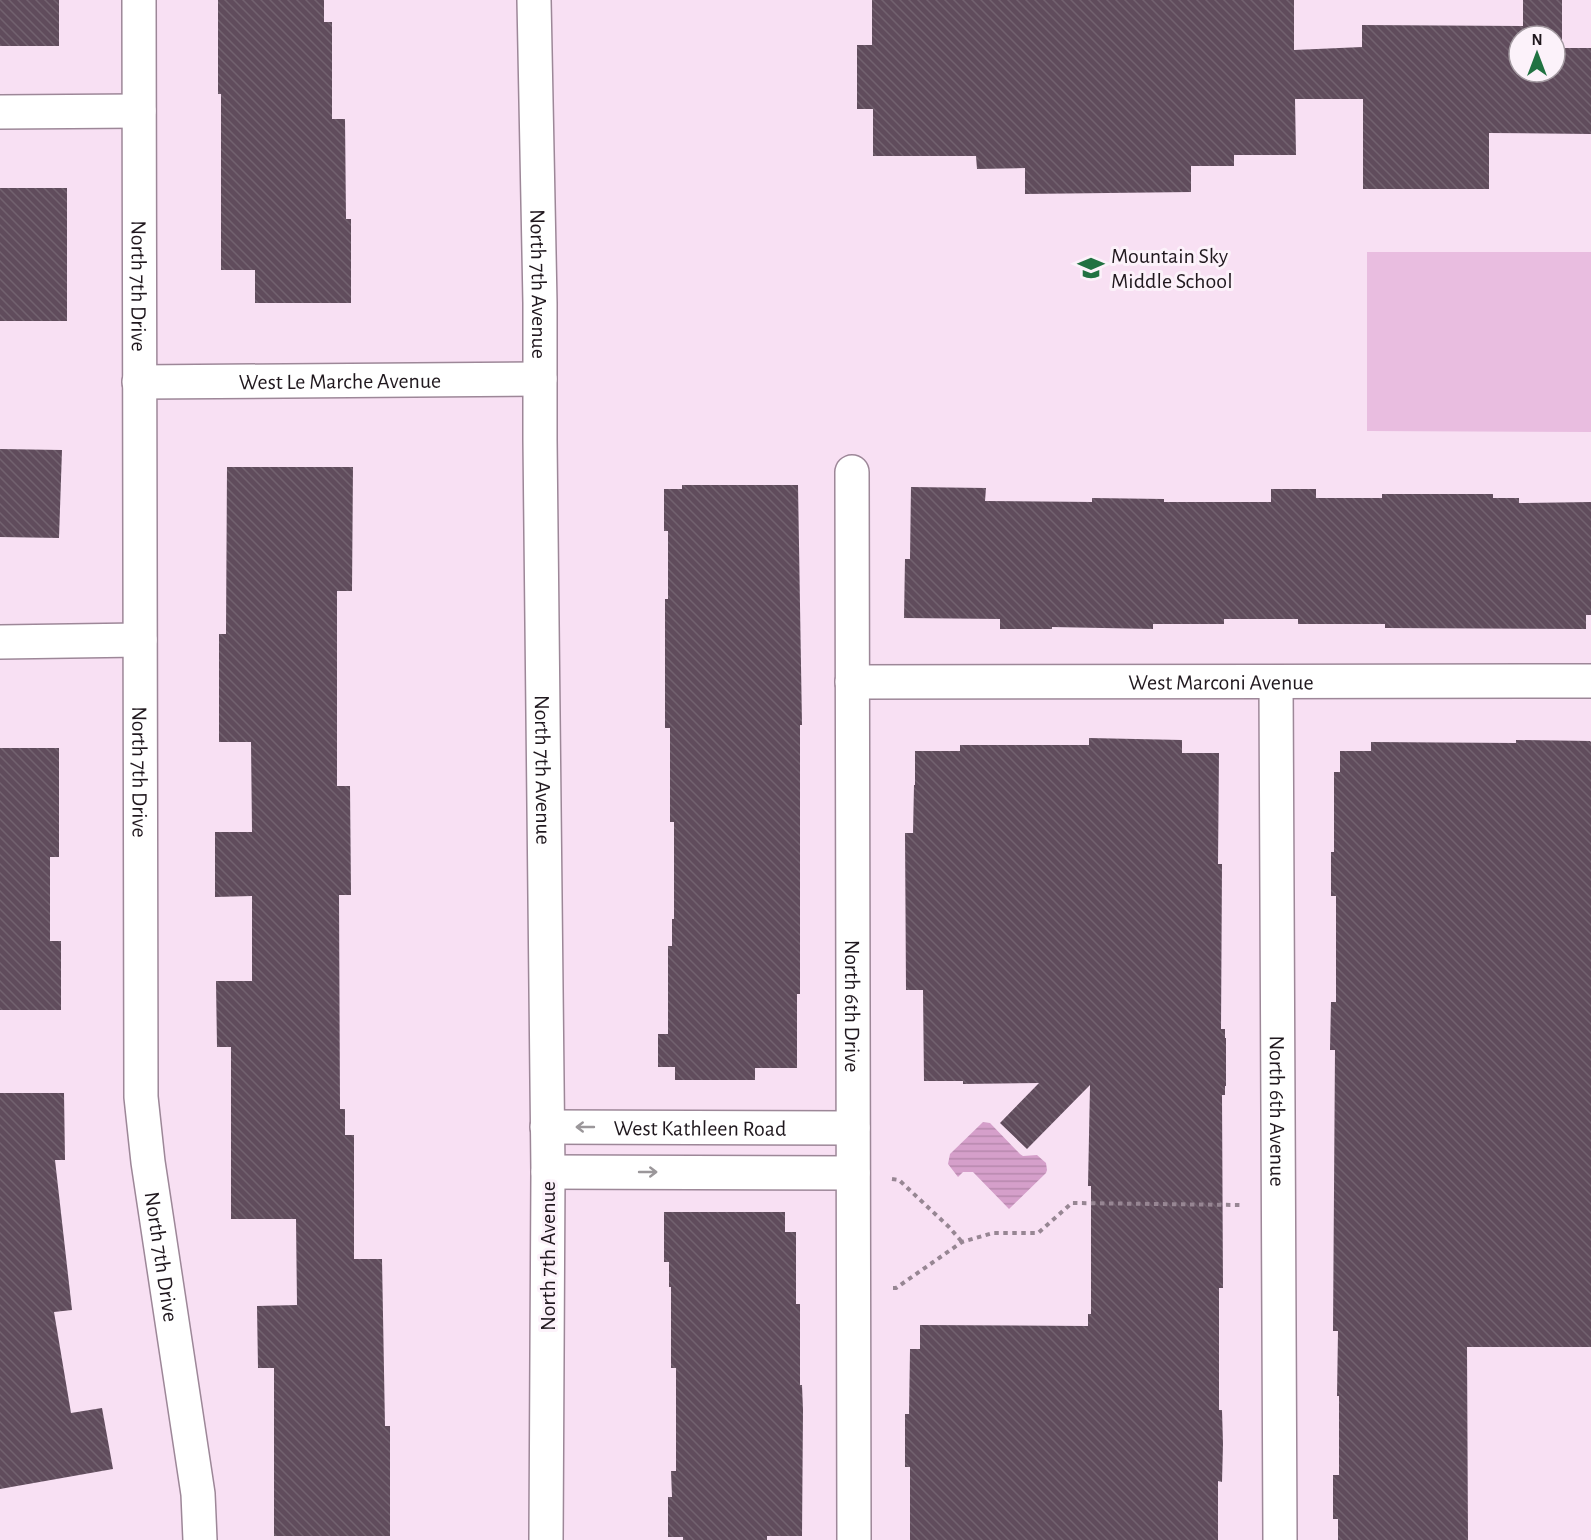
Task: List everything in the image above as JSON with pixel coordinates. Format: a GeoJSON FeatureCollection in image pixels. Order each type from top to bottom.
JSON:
{"type":"FeatureCollection","features":[{"type":"Feature","properties":{"kind":"street","name":"North 7th Drive"},"geometry":{"type":"LineString","coordinates":[[139,0],[141,1097],[148,1162],[198,1494],[200,1540]]}},
{"type":"Feature","properties":{"kind":"street","name":"North 7th Avenue"},"geometry":{"type":"LineString","coordinates":[[534,0],[540,291],[548,1172],[546,1540]]}},
{"type":"Feature","properties":{"kind":"street"},"geometry":{"type":"LineString","coordinates":[[0,112],[139,111]]}},
{"type":"Feature","properties":{"kind":"street","name":"West Le Marche Avenue"},"geometry":{"type":"LineString","coordinates":[[139,382],[540,379]]}},
{"type":"Feature","properties":{"kind":"street","name":"North 6th Drive"},"geometry":{"type":"LineString","coordinates":[[852,472],[854,1540]]}},
{"type":"Feature","properties":{"kind":"street"},"geometry":{"type":"LineString","coordinates":[[0,642],[140,640]]}},
{"type":"Feature","properties":{"kind":"street","name":"West Marconi Avenue"},"geometry":{"type":"LineString","coordinates":[[852,682],[1591,681]]}},
{"type":"Feature","properties":{"kind":"street","name":"North 6th Avenue"},"geometry":{"type":"LineString","coordinates":[[1276,682],[1280,1540]]}},
{"type":"Feature","properties":{"kind":"street","name":"West Kathleen Road"},"geometry":{"type":"LineString","coordinates":[[547,1127],[853,1128]]}},
{"type":"Feature","properties":{"kind":"street","name":"West Kathleen Road"},"geometry":{"type":"LineString","coordinates":[[548,1172],[853,1175]]}},
{"type":"Feature","properties":{"kind":"path"},"geometry":{"type":"LineString","coordinates":[[853,1175],[899,1180],[962,1242]]}},
{"type":"Feature","properties":{"kind":"path"},"geometry":{"type":"LineString","coordinates":[[854,1287],[896,1288],[962,1242],[993,1233],[1038,1233],[1072,1203],[1279,1205]]}},
{"type":"Feature","properties":{"kind":"shaded area"},"geometry":{"type":"Polygon","coordinates":[[[1367,252],[1591,252],[1591,432],[1367,431],[1367,252]]]}},
{"type":"Feature","properties":{"kind":"shaded area"},"geometry":{"type":"Polygon","coordinates":[[[983,1122],[990,1123],[1023,1156],[1037,1155],[1046,1163],[1046,1173],[1009,1209],[973,1172],[963,1172],[958,1177],[948,1164],[950,1154],[983,1122]]]}},
{"type":"Feature","properties":{"kind":"building"},"geometry":{"type":"Polygon","coordinates":[[[0,0],[59,0],[59,46],[0,46],[0,0]]]}},
{"type":"Feature","properties":{"kind":"building"},"geometry":{"type":"Polygon","coordinates":[[[218,0],[324,0],[324,22],[332,22],[332,119],[345,119],[346,219],[351,219],[351,303],[255,303],[255,270],[221,270],[221,94],[218,94],[218,0]]]}},
{"type":"Feature","properties":{"kind":"building"},"geometry":{"type":"Polygon","coordinates":[[[872,0],[1294,0],[1294,50],[1362,47],[1362,25],[1507,26],[1507,84],[1567,84],[1567,48],[1591,48],[1591,134],[1489,133],[1489,189],[1363,189],[1363,99],[1295,99],[1296,155],[1234,155],[1234,166],[1191,166],[1191,192],[1025,194],[1025,168],[977,169],[976,156],[873,156],[873,109],[857,109],[857,45],[872,45],[872,0]]]}},
{"type":"Feature","properties":{"kind":"building"},"geometry":{"type":"Polygon","coordinates":[[[1523,0],[1562,0],[1562,24],[1523,24],[1523,0]]]}},
{"type":"Feature","properties":{"kind":"building"},"geometry":{"type":"Polygon","coordinates":[[[0,188],[67,188],[67,321],[0,321],[0,188]]]}},
{"type":"Feature","properties":{"kind":"building"},"geometry":{"type":"Polygon","coordinates":[[[0,449],[62,450],[59,538],[0,537],[0,449]]]}},
{"type":"Feature","properties":{"kind":"building"},"geometry":{"type":"Polygon","coordinates":[[[227,467],[353,467],[352,591],[337,591],[337,786],[350,786],[351,895],[339,895],[340,1109],[345,1109],[345,1135],[354,1135],[354,1259],[382,1259],[385,1426],[390,1426],[390,1536],[274,1536],[274,1368],[258,1368],[257,1306],[297,1305],[296,1219],[231,1219],[231,1047],[217,1047],[216,981],[252,981],[252,896],[215,897],[215,832],[252,832],[251,742],[219,742],[219,634],[226,634],[227,467]]]}},
{"type":"Feature","properties":{"kind":"building"},"geometry":{"type":"Polygon","coordinates":[[[682,485],[798,485],[802,725],[800,725],[800,994],[797,994],[797,1068],[755,1068],[755,1080],[675,1080],[675,1067],[658,1067],[658,1034],[668,1034],[668,946],[672,946],[672,919],[674,919],[674,822],[670,822],[670,728],[665,728],[665,599],[668,599],[668,531],[664,531],[664,489],[682,489],[682,485]]]}},
{"type":"Feature","properties":{"kind":"building"},"geometry":{"type":"Polygon","coordinates":[[[911,487],[986,488],[985,501],[1092,502],[1092,498],[1164,499],[1164,502],[1271,502],[1271,489],[1316,489],[1316,498],[1382,498],[1382,494],[1493,494],[1493,498],[1519,498],[1519,503],[1591,502],[1591,615],[1586,615],[1586,629],[1385,628],[1385,624],[1298,624],[1298,619],[1224,619],[1224,624],[1153,624],[1153,629],[1052,627],[1052,629],[1000,629],[1000,619],[904,618],[905,559],[910,559],[911,487]]]}},
{"type":"Feature","properties":{"kind":"building"},"geometry":{"type":"Polygon","coordinates":[[[1089,738],[1182,740],[1182,753],[1219,753],[1218,864],[1222,864],[1221,1029],[1225,1029],[1226,1038],[1226,1086],[1225,1095],[1222,1095],[1223,1288],[1219,1288],[1219,1410],[1222,1410],[1223,1444],[1222,1482],[1218,1481],[1218,1540],[910,1540],[910,1467],[905,1467],[905,1414],[909,1414],[910,1349],[920,1349],[920,1325],[1088,1326],[1088,1314],[1091,1314],[1091,1186],[1088,1186],[1090,1085],[1027,1149],[1000,1123],[1039,1083],[963,1084],[963,1081],[924,1081],[923,990],[906,990],[905,833],[913,833],[915,751],[960,751],[960,745],[1089,745],[1089,738]]]}},
{"type":"Feature","properties":{"kind":"building"},"geometry":{"type":"Polygon","coordinates":[[[1516,740],[1591,742],[1591,1347],[1467,1347],[1468,1540],[1338,1540],[1338,1519],[1333,1519],[1333,1475],[1339,1475],[1338,1331],[1333,1331],[1335,1050],[1330,1050],[1331,1002],[1336,1002],[1336,896],[1331,896],[1331,852],[1334,852],[1334,772],[1340,772],[1340,751],[1371,751],[1371,742],[1516,743],[1516,740]]]}},
{"type":"Feature","properties":{"kind":"building"},"geometry":{"type":"Polygon","coordinates":[[[0,748],[59,748],[59,857],[50,857],[50,941],[61,941],[61,1010],[0,1010],[0,748]]]}},
{"type":"Feature","properties":{"kind":"building"},"geometry":{"type":"Polygon","coordinates":[[[0,1093],[64,1093],[65,1160],[55,1160],[72,1310],[54,1312],[71,1413],[102,1408],[113,1469],[0,1489],[0,1093]]]}},
{"type":"Feature","properties":{"kind":"building"},"geometry":{"type":"Polygon","coordinates":[[[664,1212],[785,1212],[785,1232],[796,1232],[796,1304],[800,1304],[800,1385],[802,1385],[803,1410],[802,1536],[767,1536],[767,1540],[683,1540],[683,1537],[668,1537],[668,1497],[672,1497],[671,1471],[676,1471],[676,1368],[671,1368],[671,1287],[669,1287],[669,1262],[664,1262],[664,1212]]]}},
{"type":"Feature","properties":{"kind":"place","name":"Mountain Sky Middle School"},"geometry":{"type":"Point","coordinates":[1091,268]}}]}
